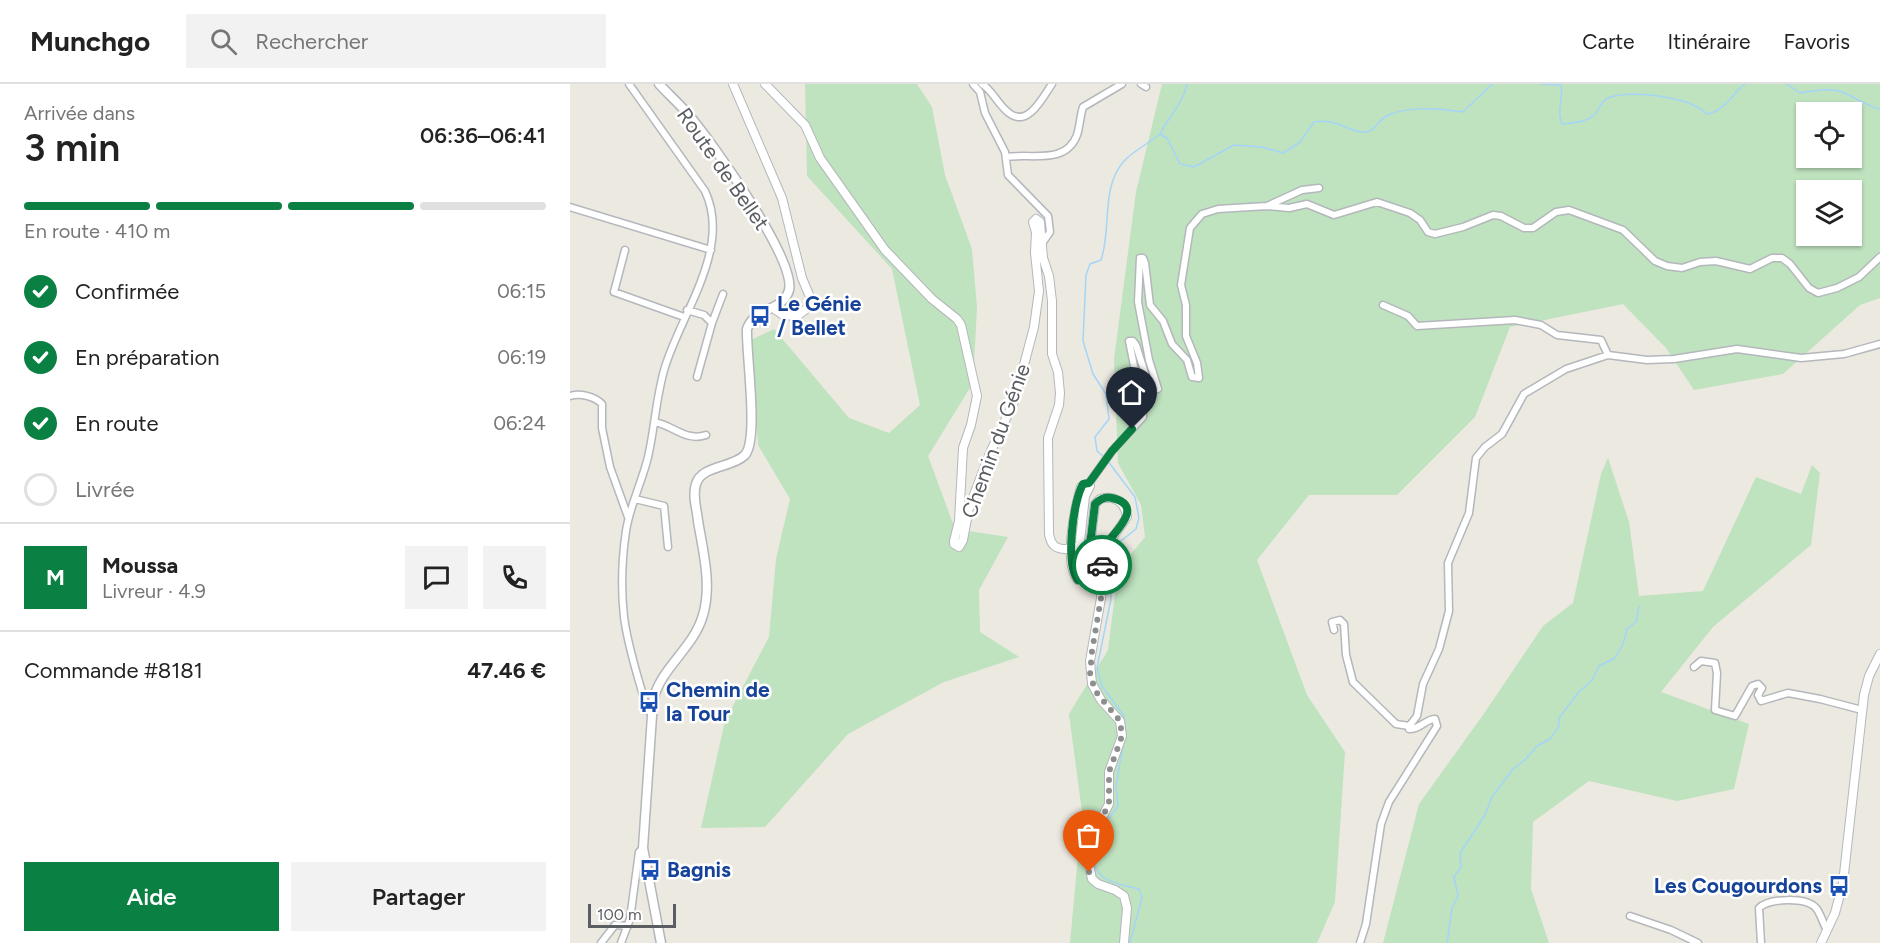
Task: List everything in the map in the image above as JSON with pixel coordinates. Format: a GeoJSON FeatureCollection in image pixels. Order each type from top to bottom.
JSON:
{"type":"FeatureCollection","features":[{"type":"Feature","properties":{"kind":"main road","name":"Route de Bellet"},"geometry":{"type":"LineString","coordinates":[[659,84],[702,132],[762,221],[789,282],[786,296],[773,308],[753,317],[747,328],[751,423],[751,441],[748,451],[738,460],[705,473],[696,484],[695,502],[707,586],[706,602],[697,630],[656,689],[651,712],[643,848],[661,943]]}},
{"type":"Feature","properties":{"kind":"street"},"geometry":{"type":"LineString","coordinates":[[629,84],[705,191],[714,221],[711,250],[660,384],[648,459],[628,518],[624,572],[624,620],[646,707],[651,712]]}},
{"type":"Feature","properties":{"kind":"street"},"geometry":{"type":"LineString","coordinates":[[733,84],[780,192],[802,278],[810,297],[809,307],[797,316],[787,316],[773,308]]}},
{"type":"Feature","properties":{"kind":"street","name":"Chemin du Génie"},"geometry":{"type":"LineString","coordinates":[[765,84],[805,125],[820,158],[885,250],[932,299],[961,325],[976,396],[971,425],[963,448],[959,522],[954,541],[954,544],[959,547],[963,540],[969,508],[990,453],[1010,413],[1034,327],[1039,291],[1035,253],[1036,232],[1033,222],[1036,219],[1042,226],[1043,258],[1049,276],[1052,301],[1052,354],[1058,372],[1060,393],[1059,405],[1048,438],[1049,534],[1054,547],[1066,549],[1078,546],[1080,541],[1084,496],[1094,474],[1143,417],[1129,341],[1133,341],[1136,345],[1149,386],[1155,391],[1158,386],[1149,360],[1138,302],[1139,260],[1143,258],[1145,263],[1150,305],[1163,321],[1172,344],[1187,360],[1192,377],[1197,380],[1200,375],[1186,336],[1186,305],[1181,289],[1190,228],[1197,218],[1210,211],[1314,204],[1328,214],[1334,215],[1367,204],[1386,203],[1410,213],[1420,220],[1428,232],[1435,234],[1493,215],[1501,216],[1524,228],[1533,228],[1550,215],[1569,210],[1623,230],[1661,264],[1682,268],[1700,262],[1716,261],[1750,269],[1772,258],[1782,258],[1790,264],[1809,288],[1818,292],[1837,288],[1859,277],[1880,256]]}},
{"type":"Feature","properties":{"kind":"street"},"geometry":{"type":"LineString","coordinates":[[973,84],[980,92],[985,113],[1006,157],[1008,174],[1048,216],[1050,232],[1043,242]]}},
{"type":"Feature","properties":{"kind":"street"},"geometry":{"type":"LineString","coordinates":[[982,84],[1010,114],[1023,117],[1032,111],[1052,84]]}},
{"type":"Feature","properties":{"kind":"street"},"geometry":{"type":"LineString","coordinates":[[1006,157],[1053,156],[1063,152],[1074,141],[1083,107],[1122,84]]}},
{"type":"Feature","properties":{"kind":"street"},"geometry":{"type":"LineString","coordinates":[[1267,206],[1302,190],[1319,188]]}},
{"type":"Feature","properties":{"kind":"street"},"geometry":{"type":"LineString","coordinates":[[570,207],[652,234],[711,250]]}},
{"type":"Feature","properties":{"kind":"street"},"geometry":{"type":"LineString","coordinates":[[625,250],[614,292],[684,317]]}},
{"type":"Feature","properties":{"kind":"street"},"geometry":{"type":"LineString","coordinates":[[697,377],[712,323],[723,294]]}},
{"type":"Feature","properties":{"kind":"street"},"geometry":{"type":"LineString","coordinates":[[1383,304],[1408,316],[1417,326],[1488,324],[1515,320],[1541,325],[1557,335],[1602,340],[1608,355]]}},
{"type":"Feature","properties":{"kind":"street"},"geometry":{"type":"LineString","coordinates":[[687,310],[704,315],[712,323]]}},
{"type":"Feature","properties":{"kind":"street"},"geometry":{"type":"LineString","coordinates":[[1409,726],[1417,716],[1423,684],[1439,650],[1449,611],[1448,563],[1469,513],[1476,458],[1485,447],[1502,434],[1524,394],[1566,369],[1608,355],[1647,360],[1674,359],[1737,349],[1802,358],[1844,354],[1880,344]]}},
{"type":"Feature","properties":{"kind":"street"},"geometry":{"type":"LineString","coordinates":[[570,396],[576,394],[587,396],[602,404],[602,428],[610,467],[628,518]]}},
{"type":"Feature","properties":{"kind":"street"},"geometry":{"type":"LineString","coordinates":[[654,422],[669,426],[683,435],[698,437],[706,435]]}},
{"type":"Feature","properties":{"kind":"street"},"geometry":{"type":"LineString","coordinates":[[1089,483],[1081,487],[1073,525],[1071,560],[1078,580],[1086,578],[1095,504],[1106,497],[1115,499],[1124,505],[1127,518],[1104,550],[1101,598],[1090,668],[1092,684],[1101,700],[1120,721],[1122,736],[1109,772],[1109,804],[1089,843],[1087,854],[1092,879],[1124,896],[1126,908],[1124,943]]}},
{"type":"Feature","properties":{"kind":"street"},"geometry":{"type":"LineString","coordinates":[[635,499],[664,506],[668,547]]}},
{"type":"Feature","properties":{"kind":"street"},"geometry":{"type":"LineString","coordinates":[[1334,630],[1332,622],[1340,620],[1344,624],[1346,655],[1353,682],[1396,724],[1409,726],[1409,729],[1413,730],[1431,719],[1437,722],[1389,802],[1381,824],[1366,924],[1360,943]]}},
{"type":"Feature","properties":{"kind":"street"},"geometry":{"type":"LineString","coordinates":[[1821,943],[1843,883],[1866,683],[1880,654]]}},
{"type":"Feature","properties":{"kind":"street"},"geometry":{"type":"LineString","coordinates":[[1694,668],[1701,661],[1714,663],[1717,673],[1715,710],[1729,716],[1735,716],[1752,686],[1758,684],[1762,688],[1758,695],[1761,701],[1788,693],[1862,710]]}},
{"type":"Feature","properties":{"kind":"street"},"geometry":{"type":"LineString","coordinates":[[621,943],[628,926],[639,852],[643,848]]}},
{"type":"Feature","properties":{"kind":"street"},"geometry":{"type":"LineString","coordinates":[[1761,943],[1759,908],[1763,904],[1772,902],[1794,901],[1811,904],[1816,908],[1827,930]]}},
{"type":"Feature","properties":{"kind":"street"},"geometry":{"type":"LineString","coordinates":[[1630,916],[1671,930],[1698,943]]}},
{"type":"Feature","properties":{"kind":"street"},"geometry":{"type":"LineString","coordinates":[[601,943],[615,925],[628,926]]}},
{"type":"Feature","properties":{"kind":"green space"},"geometry":{"type":"Polygon","coordinates":[[[805,84],[917,84],[932,107],[945,175],[972,249],[977,307],[973,383],[928,456],[955,529],[1008,537],[979,590],[980,632],[1019,657],[944,682],[848,734],[765,827],[701,828],[725,721],[769,637],[776,559],[790,499],[758,445],[751,340],[774,329],[849,418],[889,433],[920,405],[892,269],[807,176],[805,84]]]}},
{"type":"Feature","properties":{"kind":"green space"},"geometry":{"type":"Polygon","coordinates":[[[1162,84],[1880,84],[1880,298],[1860,305],[1783,374],[1694,390],[1666,348],[1623,304],[1510,327],[1475,417],[1397,495],[1309,495],[1257,560],[1307,695],[1345,752],[1335,902],[1317,943],[1070,943],[1082,812],[1069,714],[1108,650],[1118,570],[1145,537],[1141,505],[1118,463],[1114,359],[1136,192],[1162,84]]]}},
{"type":"Feature","properties":{"kind":"green space"},"geometry":{"type":"Polygon","coordinates":[[[1608,458],[1629,522],[1639,596],[1703,591],[1756,477],[1801,494],[1812,465],[1820,473],[1811,545],[1713,627],[1661,692],[1749,724],[1734,789],[1677,801],[1589,781],[1533,822],[1531,889],[1549,943],[1383,943],[1419,804],[1543,626],[1573,603],[1601,474],[1608,458]]]}},
{"type":"Feature","properties":{"kind":"waterway"},"geometry":{"type":"LineString","coordinates":[[1160,134],[1179,104],[1187,84]]}},
{"type":"Feature","properties":{"kind":"waterway"},"geometry":{"type":"LineString","coordinates":[[1104,457],[1097,451],[1095,437],[1109,419],[1106,394],[1093,374],[1083,341],[1086,275],[1090,264],[1101,260],[1112,182],[1117,170],[1125,160],[1160,134],[1167,138],[1180,164],[1194,167],[1234,145],[1262,147],[1283,153],[1299,143],[1314,122],[1336,123],[1357,131],[1367,132],[1393,113],[1413,109],[1463,112],[1492,84]]}},
{"type":"Feature","properties":{"kind":"waterway"},"geometry":{"type":"LineString","coordinates":[[1541,84],[1561,85],[1562,124],[1587,120],[1608,98],[1630,94],[1674,99],[1688,103],[1707,114],[1724,106],[1745,84]]}},
{"type":"Feature","properties":{"kind":"waterway"},"geometry":{"type":"LineString","coordinates":[[1787,84],[1800,93],[1822,90],[1839,91],[1880,109]]}},
{"type":"Feature","properties":{"kind":"waterway"},"geometry":{"type":"LineString","coordinates":[[1107,460],[1135,497],[1139,518],[1136,529],[1117,544],[1111,564],[1111,599],[1097,668],[1102,686],[1124,716],[1126,735]]}},
{"type":"Feature","properties":{"kind":"waterway"},"geometry":{"type":"LineString","coordinates":[[1447,943],[1452,908],[1458,896],[1454,877],[1461,867],[1460,853],[1485,815],[1492,797],[1513,769],[1525,760],[1537,746],[1550,739],[1559,726],[1559,718],[1578,693],[1592,680],[1599,666],[1615,658],[1623,644],[1627,629],[1636,622],[1639,606]]}},
{"type":"Feature","properties":{"kind":"waterway"},"geometry":{"type":"LineString","coordinates":[[1124,740],[1116,785],[1118,806],[1101,831],[1094,851],[1094,860],[1103,877],[1139,889],[1142,897],[1130,943]]}},
{"type":"Feature","properties":{"kind":"way so far"},"geometry":{"type":"LineString","coordinates":[[1089,872],[1087,854],[1089,843],[1109,804],[1111,794],[1109,772],[1122,736],[1120,721],[1101,700],[1090,675],[1090,661],[1101,598],[1102,565]]}},
{"type":"Feature","properties":{"kind":"place","name":"Le Génie / Bellet"},"geometry":{"type":"Point","coordinates":[760,316]}},
{"type":"Feature","properties":{"kind":"place","name":"Chemin de la Tour"},"geometry":{"type":"Point","coordinates":[649,702]}},
{"type":"Feature","properties":{"kind":"place","name":"Bagnis"},"geometry":{"type":"Point","coordinates":[650,870]}},
{"type":"Feature","properties":{"kind":"place","name":"Les Cougourdons"},"geometry":{"type":"Point","coordinates":[1839,886]}},
{"type":"Feature","properties":{"kind":"route"},"geometry":{"type":"LineString","coordinates":[[1102,565],[1106,545],[1127,518],[1126,508],[1120,501],[1106,497],[1095,504],[1086,578],[1078,580],[1074,574],[1071,551],[1079,494],[1083,484],[1089,483],[1112,451],[1132,429]]}}]}
